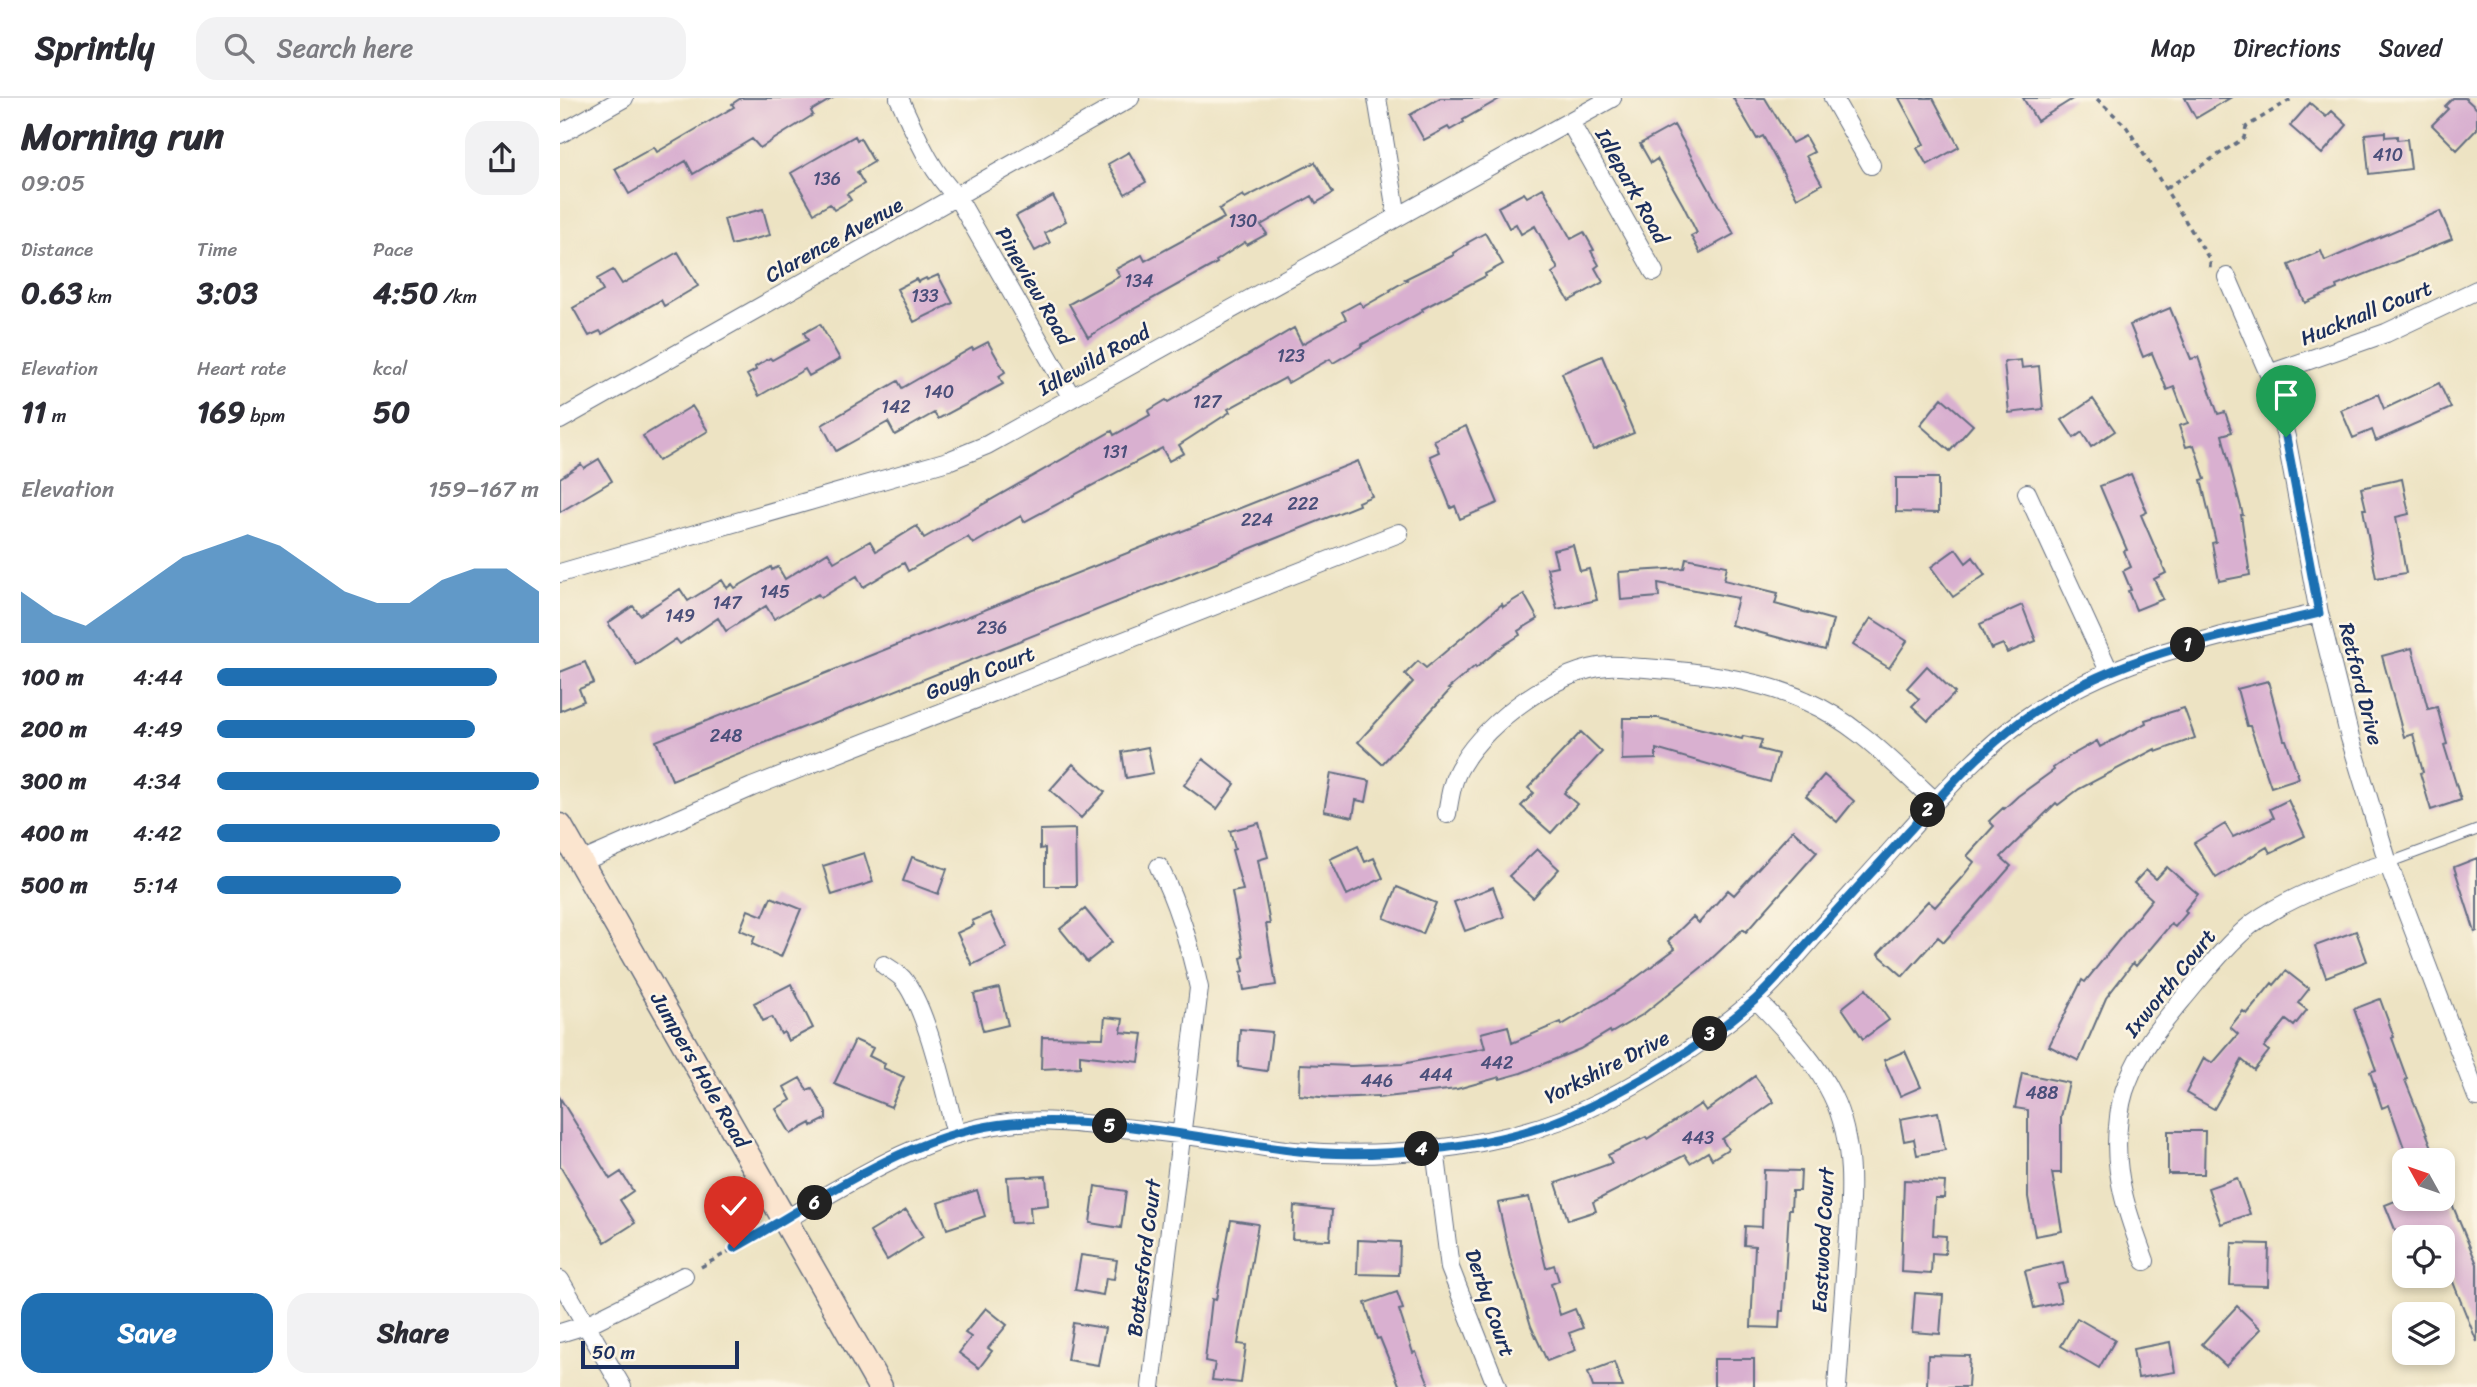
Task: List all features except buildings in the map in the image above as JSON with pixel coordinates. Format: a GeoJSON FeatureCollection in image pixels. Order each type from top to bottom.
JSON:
{"type":"FeatureCollection","features":[{"type":"Feature","properties":{"kind":"main road","name":"Jumpers Hole Road"},"geometry":{"type":"LineString","coordinates":[[560,826],[880,1387]]}},
{"type":"Feature","properties":{"kind":"street"},"geometry":{"type":"LineString","coordinates":[[560,134],[624,98]]}},
{"type":"Feature","properties":{"kind":"street","name":"Pineview Road"},"geometry":{"type":"LineString","coordinates":[[899,98],[925,155],[941,181],[957,197],[1072,398]]}},
{"type":"Feature","properties":{"kind":"street","name":"Clarence Avenue"},"geometry":{"type":"LineString","coordinates":[[560,420],[1130,98]]}},
{"type":"Feature","properties":{"kind":"street"},"geometry":{"type":"LineString","coordinates":[[1377,98],[1396,217]]}},
{"type":"Feature","properties":{"kind":"street","name":"Idlewild Road"},"geometry":{"type":"LineString","coordinates":[[560,573],[948,461],[987,445],[1612,98]]}},
{"type":"Feature","properties":{"kind":"street"},"geometry":{"type":"LineString","coordinates":[[1833,98],[1871,165]]}},
{"type":"Feature","properties":{"kind":"street","name":"Idlepark Road"},"geometry":{"type":"LineString","coordinates":[[1570,121],[1654,272]]}},
{"type":"Feature","properties":{"kind":"street","name":"Retford Drive"},"geometry":{"type":"LineString","coordinates":[[2227,277],[2269,374],[2286,437],[2319,613],[2350,738],[2388,863],[2477,1097]]}},
{"type":"Feature","properties":{"kind":"street","name":"Hucknall Court"},"geometry":{"type":"LineString","coordinates":[[2269,374],[2386,333],[2477,290]]}},
{"type":"Feature","properties":{"kind":"street"},"geometry":{"type":"LineString","coordinates":[[2027,493],[2109,671]]}},
{"type":"Feature","properties":{"kind":"street","name":"Gough Court"},"geometry":{"type":"LineString","coordinates":[[581,862],[752,787],[1399,533]]}},
{"type":"Feature","properties":{"kind":"street","name":"Yorkshire Drive"},"geometry":{"type":"LineString","coordinates":[[785,1220],[871,1169],[913,1148],[956,1133],[1008,1123],[1061,1121],[1183,1134],[1295,1151],[1361,1152],[1435,1149],[1519,1133],[1572,1114],[1685,1053],[1756,999],[1935,801],[1979,756],[2024,720],[2063,695],[2109,671],[2163,651],[2319,613]]}},
{"type":"Feature","properties":{"kind":"street"},"geometry":{"type":"LineString","coordinates":[[1447,814],[1452,782],[1462,763],[1476,745],[1519,704],[1540,690],[1572,675],[1607,666],[1696,672],[1779,691],[1806,701],[1836,716],[1864,736],[1935,801]]}},
{"type":"Feature","properties":{"kind":"street","name":"Ixworth Court"},"geometry":{"type":"LineString","coordinates":[[2145,1261],[2124,1204],[2118,1169],[2117,1129],[2121,1105],[2128,1080],[2139,1059],[2157,1031],[2226,947],[2253,923],[2290,902],[2366,869],[2388,863]]}},
{"type":"Feature","properties":{"kind":"street","name":"Bottesford Court"},"geometry":{"type":"LineString","coordinates":[[1152,1387],[1199,988],[1190,948],[1172,892],[1159,867]]}},
{"type":"Feature","properties":{"kind":"street"},"geometry":{"type":"LineString","coordinates":[[884,965],[900,976],[911,991],[923,1018],[956,1133]]}},
{"type":"Feature","properties":{"kind":"street","name":"Eastwood Court"},"geometry":{"type":"LineString","coordinates":[[1756,999],[1797,1042],[1818,1070],[1842,1120],[1849,1148],[1850,1199],[1837,1387]]}},
{"type":"Feature","properties":{"kind":"street","name":"Derby Court"},"geometry":{"type":"LineString","coordinates":[[1435,1149],[1450,1268],[1497,1387]]}},
{"type":"Feature","properties":{"kind":"street"},"geometry":{"type":"LineString","coordinates":[[560,1332],[586,1325],[684,1276]]}},
{"type":"Feature","properties":{"kind":"street"},"geometry":{"type":"LineString","coordinates":[[560,1280],[622,1387]]}},
{"type":"Feature","properties":{"kind":"lane"},"geometry":{"type":"LineString","coordinates":[[2388,863],[2477,830]]}},
{"type":"Feature","properties":{"kind":"path"},"geometry":{"type":"LineString","coordinates":[[2167,188],[2245,138],[2246,127],[2292,98]]}},
{"type":"Feature","properties":{"kind":"path"},"geometry":{"type":"LineString","coordinates":[[2097,99],[2126,125],[2167,188],[2210,260],[2207,275],[2227,277]]}},
{"type":"Feature","properties":{"kind":"path"},"geometry":{"type":"LineString","coordinates":[[684,1276],[785,1220]]}},
{"type":"Feature","properties":{"kind":"route"},"geometry":{"type":"LineString","coordinates":[[734,1248],[871,1169],[913,1148],[956,1133],[1008,1123],[1061,1121],[1183,1134],[1295,1151],[1361,1152],[1435,1149],[1519,1133],[1562,1119],[1602,1100],[1685,1053],[1756,999],[1935,801],[1979,756],[2024,720],[2063,695],[2109,671],[2163,651],[2319,613],[2286,437]]}}]}
